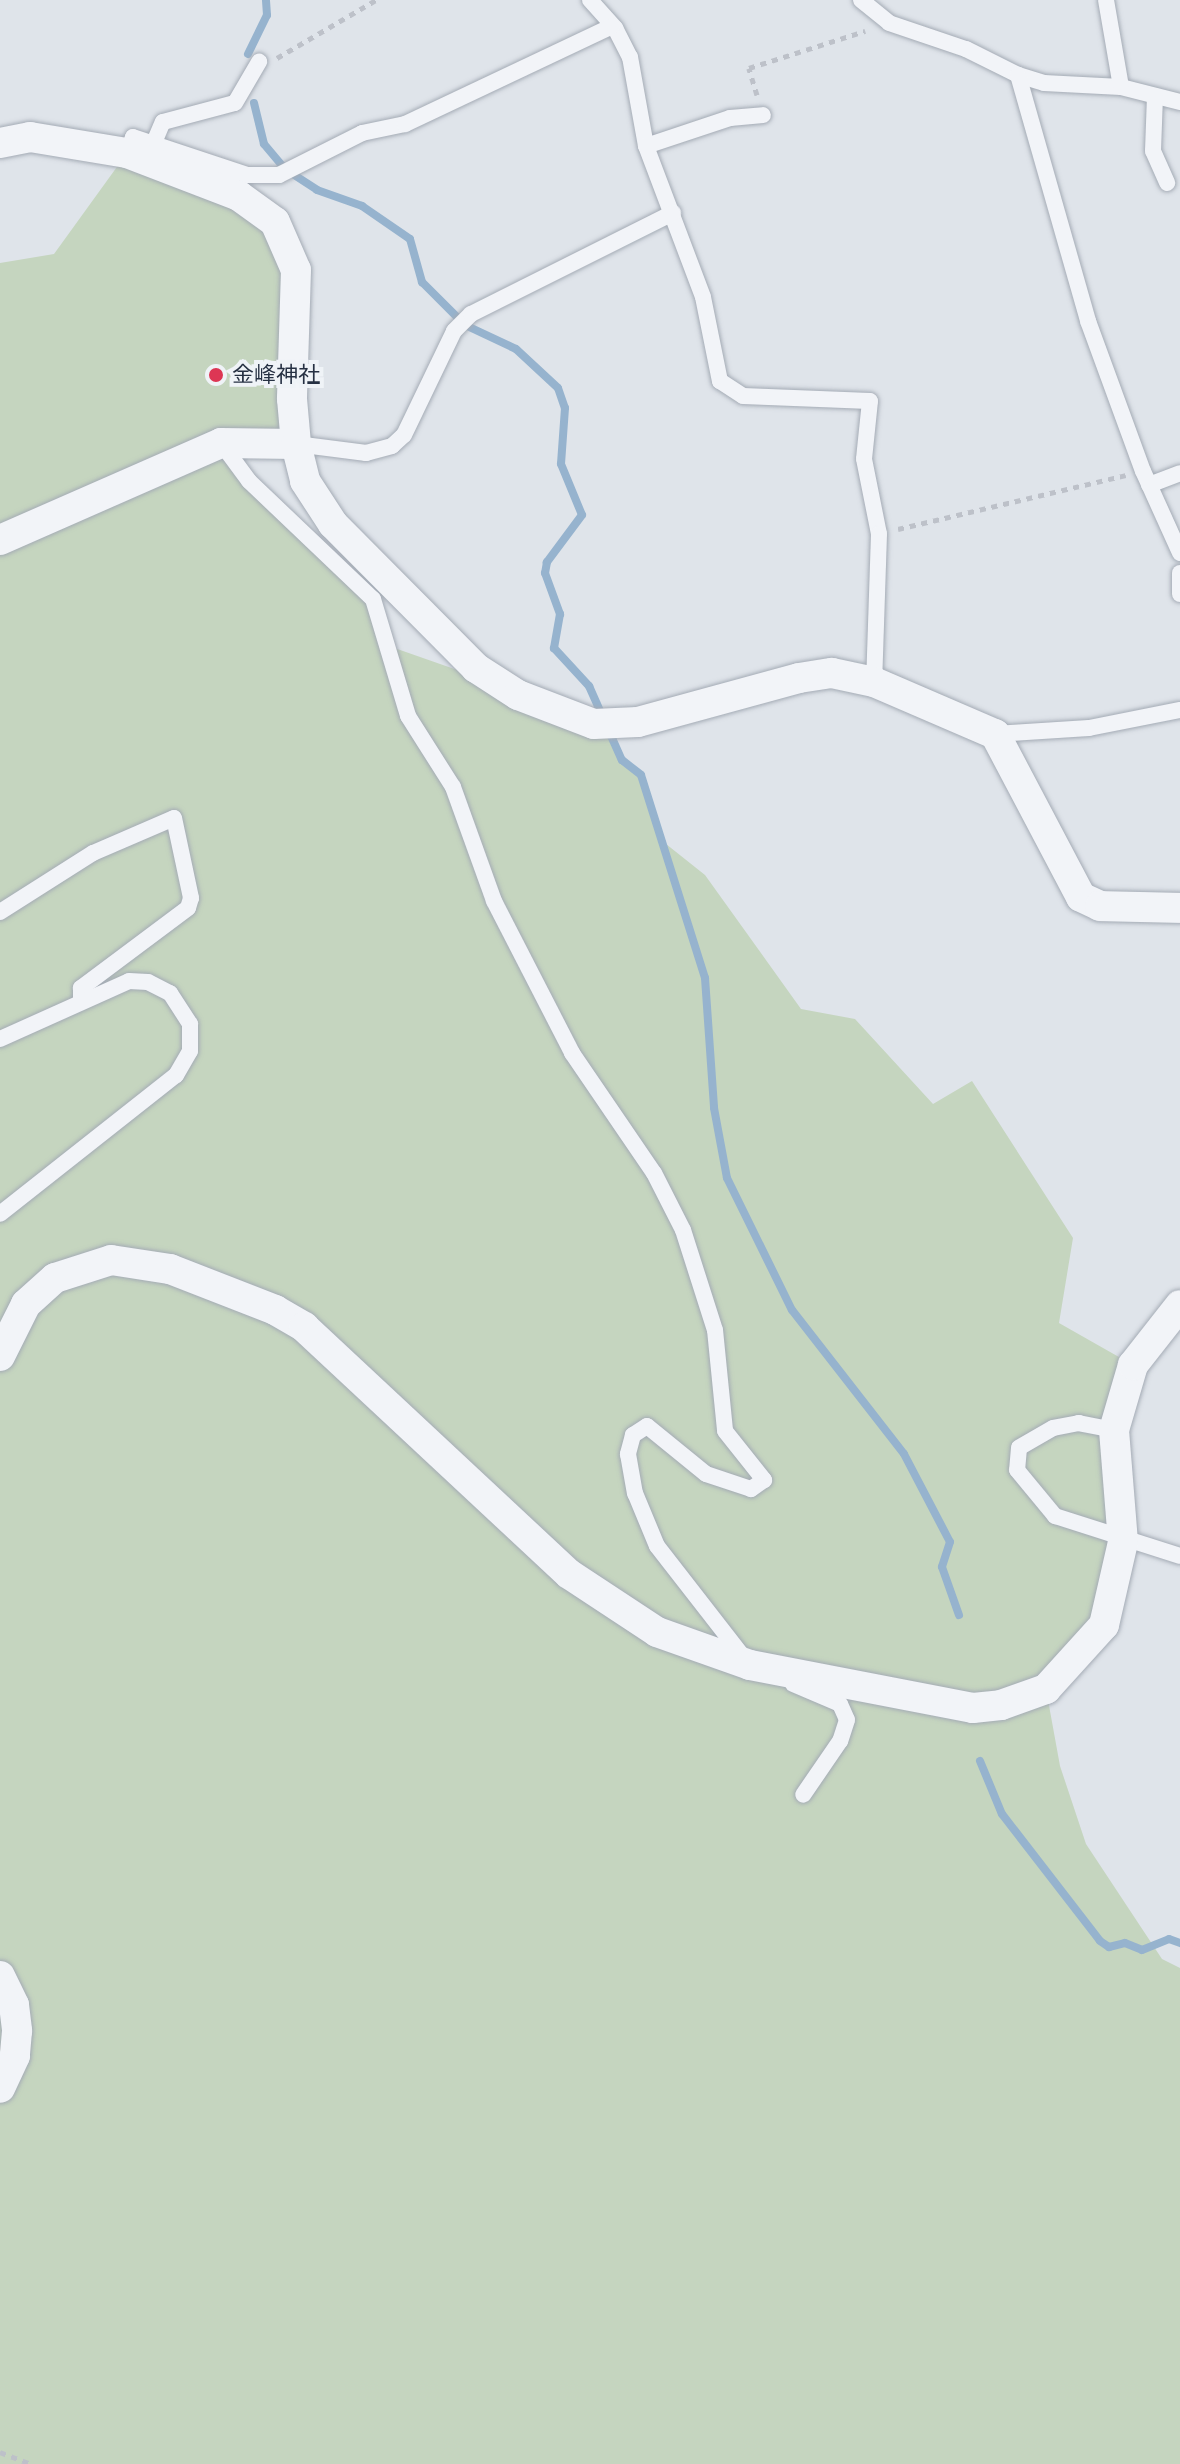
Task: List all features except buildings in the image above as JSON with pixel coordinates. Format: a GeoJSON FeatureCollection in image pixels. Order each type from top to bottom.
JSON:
{"type":"FeatureCollection","features":[{"type":"Feature","properties":{"kind":"street"},"geometry":{"type":"LineString","coordinates":[[0,143],[30,137],[140,149],[252,201],[275,222],[289,245],[299,297],[292,399],[296,444],[305,481],[333,524],[476,668],[518,695],[606,723],[638,722],[799,678],[832,673],[874,682],[995,734],[1081,897],[1100,906],[1180,908]]}},
{"type":"Feature","properties":{"kind":"street"},"geometry":{"type":"LineString","coordinates":[[0,540],[221,443],[296,444]]}},
{"type":"Feature","properties":{"kind":"street"},"geometry":{"type":"LineString","coordinates":[[0,1356],[14,1322],[40,1288],[69,1271],[111,1260],[150,1263],[275,1310],[304,1327],[569,1574],[613,1608],[657,1632],[750,1665],[973,1708],[1023,1700],[1063,1673],[1104,1625],[1123,1542],[1114,1430],[1133,1365],[1180,1305]]}},
{"type":"Feature","properties":{"kind":"street"},"geometry":{"type":"LineString","coordinates":[[0,1976],[14,2005],[17,2031],[15,2056],[0,2088]]}},
{"type":"Feature","properties":{"kind":"lane"},"geometry":{"type":"LineString","coordinates":[[590,0],[612,26],[630,57],[646,146],[703,297],[720,381],[743,396],[870,401],[864,459],[879,534],[874,682]]}},
{"type":"Feature","properties":{"kind":"lane"},"geometry":{"type":"LineString","coordinates":[[861,0],[889,23],[966,49],[1018,75],[1044,83],[1121,87],[1180,102]]}},
{"type":"Feature","properties":{"kind":"lane"},"geometry":{"type":"LineString","coordinates":[[1106,0],[1121,87]]}},
{"type":"Feature","properties":{"kind":"lane"},"geometry":{"type":"LineString","coordinates":[[259,62],[235,103],[163,122],[140,149],[247,175],[279,175],[362,133],[405,124],[612,26]]}},
{"type":"Feature","properties":{"kind":"lane"},"geometry":{"type":"LineString","coordinates":[[1018,75],[1086,316],[1146,478],[1180,553]]}},
{"type":"Feature","properties":{"kind":"lane"},"geometry":{"type":"LineString","coordinates":[[1155,96],[1153,151],[1167,183]]}},
{"type":"Feature","properties":{"kind":"lane"},"geometry":{"type":"LineString","coordinates":[[646,146],[730,118],[763,115]]}},
{"type":"Feature","properties":{"kind":"lane"},"geometry":{"type":"LineString","coordinates":[[296,444],[366,453],[392,446],[404,435],[454,331],[471,314],[673,213]]}},
{"type":"Feature","properties":{"kind":"lane"},"geometry":{"type":"LineString","coordinates":[[221,443],[249,481],[373,599],[408,716],[453,787],[494,901],[572,1053],[654,1173],[683,1230],[715,1330],[725,1431],[764,1480],[751,1489],[706,1474],[647,1426],[633,1435],[628,1454],[635,1493],[657,1546],[750,1665],[840,1704],[847,1720],[840,1741],[803,1795]]}},
{"type":"Feature","properties":{"kind":"lane"},"geometry":{"type":"LineString","coordinates":[[1146,478],[1180,473]]}},
{"type":"Feature","properties":{"kind":"lane"},"geometry":{"type":"LineString","coordinates":[[1180,573],[1180,591]]}},
{"type":"Feature","properties":{"kind":"lane"},"geometry":{"type":"LineString","coordinates":[[995,734],[1089,728],[1180,710]]}},
{"type":"Feature","properties":{"kind":"lane"},"geometry":{"type":"LineString","coordinates":[[0,912],[93,853],[174,818],[191,898],[188,908],[81,988],[81,1000]]}},
{"type":"Feature","properties":{"kind":"lane"},"geometry":{"type":"LineString","coordinates":[[0,1039],[129,981],[159,986],[186,1011],[190,1051],[165,1087],[114,1119],[0,1214]]}},
{"type":"Feature","properties":{"kind":"lane"},"geometry":{"type":"LineString","coordinates":[[1114,1430],[1079,1423],[1053,1428],[1019,1448],[1017,1470],[1055,1516],[1123,1542],[1180,1556]]}},
{"type":"Feature","properties":{"kind":"path"},"geometry":{"type":"LineString","coordinates":[[259,62],[287,55],[376,0]]}},
{"type":"Feature","properties":{"kind":"path"},"geometry":{"type":"LineString","coordinates":[[763,115],[749,68],[889,23]]}},
{"type":"Feature","properties":{"kind":"path"},"geometry":{"type":"LineString","coordinates":[[879,534],[1146,478]]}},
{"type":"Feature","properties":{"kind":"path"},"geometry":{"type":"LineString","coordinates":[[0,2452],[31,2464]]}},
{"type":"Feature","properties":{"kind":"green space"},"geometry":{"type":"Polygon","coordinates":[[[127,153],[194,177],[289,245],[296,444],[222,443],[373,599],[383,644],[605,722],[622,760],[641,775],[666,844],[705,875],[801,1009],[855,1019],[933,1104],[972,1081],[1073,1238],[1059,1323],[1133,1365],[1104,1625],[1046,1689],[1060,1766],[1086,1844],[1162,1959],[1180,1968],[1180,2464],[0,2464],[0,263],[54,254],[127,153]]]}},
{"type":"Feature","properties":{"kind":"waterway"},"geometry":{"type":"LineString","coordinates":[[248,54],[267,15],[266,0]]}},
{"type":"Feature","properties":{"kind":"waterway"},"geometry":{"type":"LineString","coordinates":[[254,103],[264,144],[285,169],[317,190],[362,206],[410,239],[422,282],[465,325],[516,349],[558,388],[565,408],[561,464],[582,515],[547,562],[545,573],[560,614],[554,648],[589,686],[603,717]]}},
{"type":"Feature","properties":{"kind":"waterway"},"geometry":{"type":"LineString","coordinates":[[608,729],[622,760],[641,775],[705,978],[714,1108],[727,1178],[792,1310],[904,1454],[950,1542],[942,1567],[959,1615]]}},
{"type":"Feature","properties":{"kind":"waterway"},"geometry":{"type":"LineString","coordinates":[[980,1761],[1002,1814],[1100,1941],[1109,1947],[1125,1943],[1142,1950],[1169,1939],[1180,1943]]}},
{"type":"Feature","properties":{"kind":"place","name":"金峰神社"},"geometry":{"type":"Point","coordinates":[216,375]}}]}
